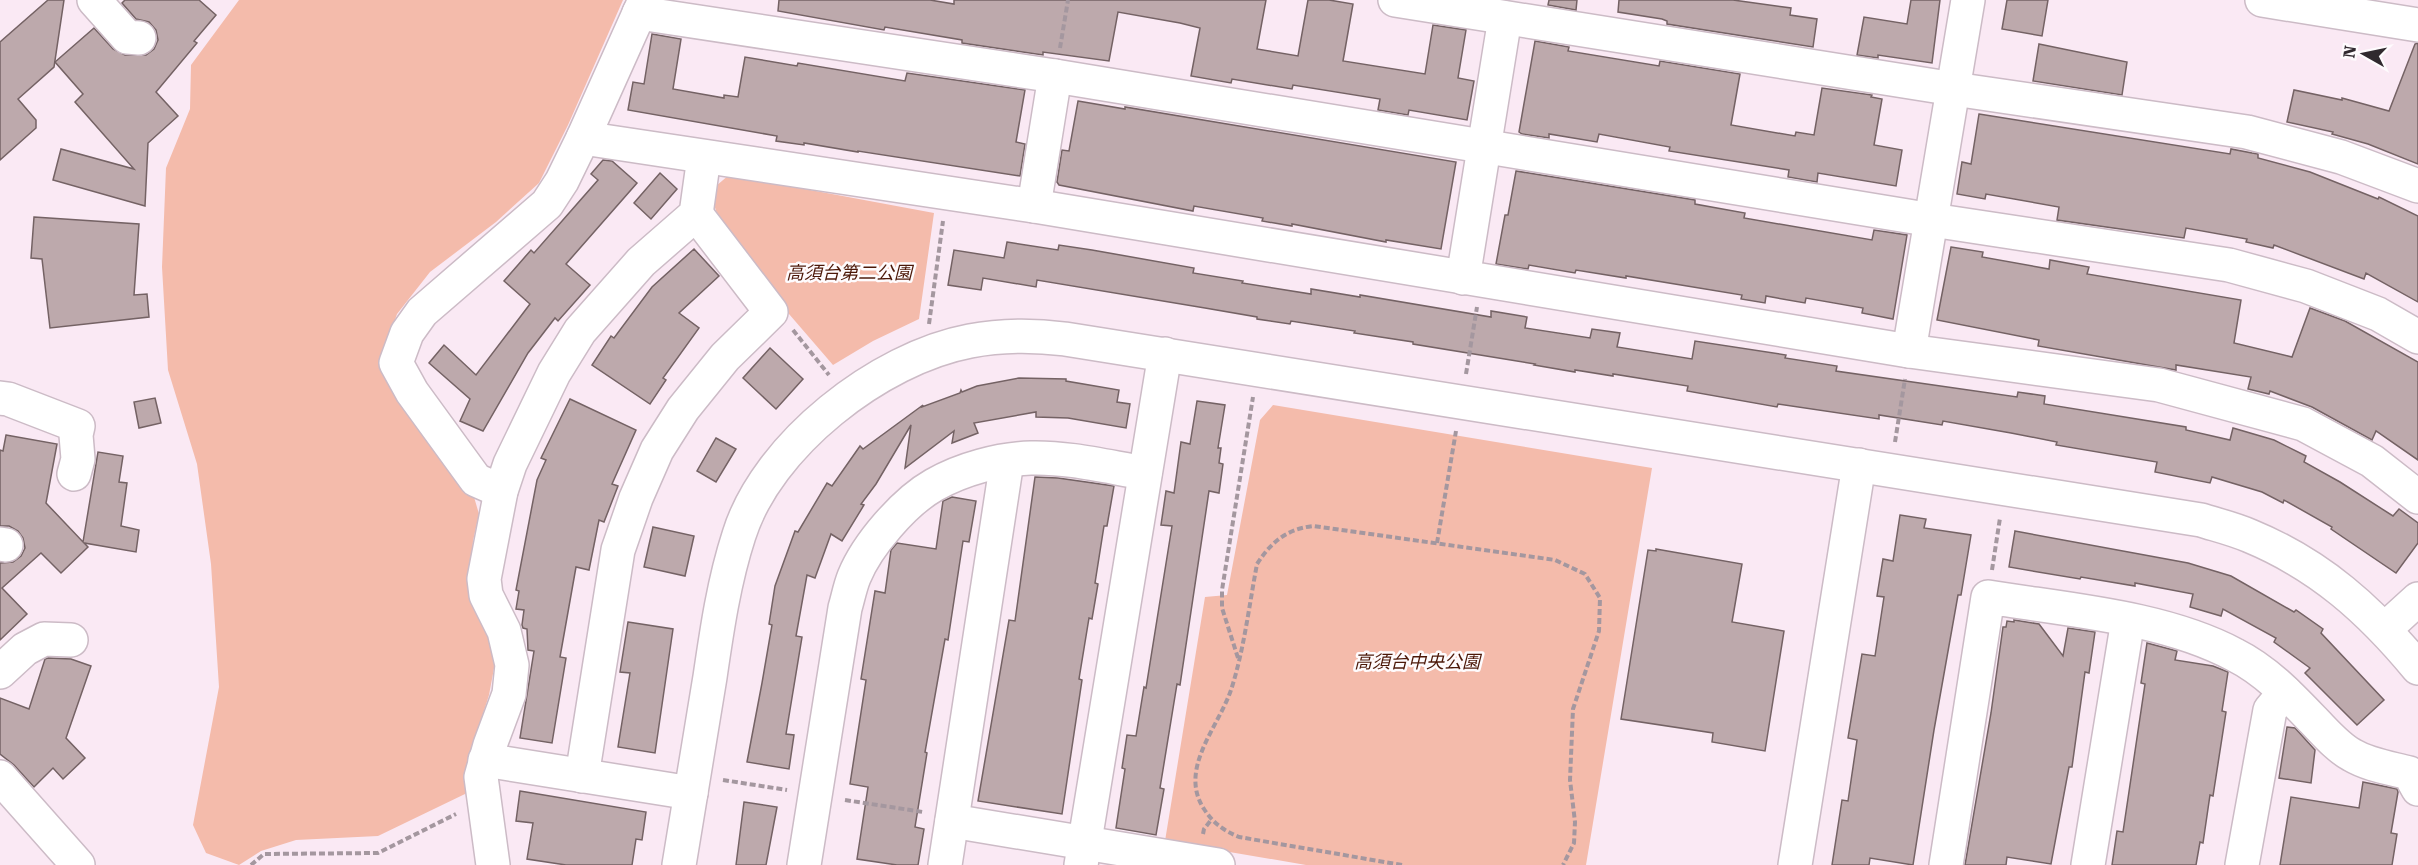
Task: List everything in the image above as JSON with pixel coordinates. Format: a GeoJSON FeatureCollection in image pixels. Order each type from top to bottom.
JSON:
{"type":"FeatureCollection","features":[{"type":"Feature","properties":{"kind":"street"},"geometry":{"type":"LineString","coordinates":[[94,0],[127,37],[139,38]]}},
{"type":"Feature","properties":{"kind":"street"},"geometry":{"type":"LineString","coordinates":[[1395,0],[1954,89],[2247,132],[2341,157],[2418,186]]}},
{"type":"Feature","properties":{"kind":"street"},"geometry":{"type":"LineString","coordinates":[[1909,351],[1968,0]]}},
{"type":"Feature","properties":{"kind":"street"},"geometry":{"type":"LineString","coordinates":[[2263,0],[2418,25]]}},
{"type":"Feature","properties":{"kind":"street"},"geometry":{"type":"LineString","coordinates":[[501,491],[476,480],[412,392],[396,363],[407,333],[422,312],[547,204],[562,181],[583,138],[642,6],[1932,220],[2229,265],[2306,286],[2378,314],[2418,337]]}},
{"type":"Feature","properties":{"kind":"street"},"geometry":{"type":"LineString","coordinates":[[1472,279],[1486,146],[1505,18]]}},
{"type":"Feature","properties":{"kind":"street"},"geometry":{"type":"LineString","coordinates":[[1034,206],[1055,76]]}},
{"type":"Feature","properties":{"kind":"street"},"geometry":{"type":"LineString","coordinates":[[583,138],[1034,206],[1909,351],[2159,386],[2303,424],[2372,461],[2418,497]]}},
{"type":"Feature","properties":{"kind":"street"},"geometry":{"type":"LineString","coordinates":[[493,865],[481,777],[484,760],[505,708],[512,680],[510,649],[486,595],[484,579],[501,491],[510,464],[539,403],[554,373],[580,331],[641,262],[696,214],[704,157]]}},
{"type":"Feature","properties":{"kind":"street"},"geometry":{"type":"LineString","coordinates":[[582,776],[618,550],[636,498],[657,450],[683,409],[725,357],[771,312],[696,214]]}},
{"type":"Feature","properties":{"kind":"street"},"geometry":{"type":"LineString","coordinates":[[679,865],[722,605],[739,533],[759,492],[807,432],[838,404],[873,380],[905,363],[968,341],[999,336],[1035,336],[1165,354],[2201,520],[2250,536],[2295,558],[2330,580],[2385,629],[2418,668]]}},
{"type":"Feature","properties":{"kind":"street"},"geometry":{"type":"LineString","coordinates":[[1083,853],[1165,354]]}},
{"type":"Feature","properties":{"kind":"street"},"geometry":{"type":"LineString","coordinates":[[0,398],[78,426],[76,435],[78,459],[74,474]]}},
{"type":"Feature","properties":{"kind":"street"},"geometry":{"type":"LineString","coordinates":[[804,865],[846,608],[854,577],[870,549],[889,524],[934,485],[962,472],[1007,461],[1053,458],[1145,472]]}},
{"type":"Feature","properties":{"kind":"street"},"geometry":{"type":"LineString","coordinates":[[945,865],[1007,461]]}},
{"type":"Feature","properties":{"kind":"street"},"geometry":{"type":"LineString","coordinates":[[1795,865],[1859,465]]}},
{"type":"Feature","properties":{"kind":"street"},"geometry":{"type":"LineString","coordinates":[[1946,865],[1988,597],[2158,625],[2198,637],[2237,655],[2262,672],[2286,692],[2326,734],[2352,755],[2370,763],[2409,773],[2418,789]]}},
{"type":"Feature","properties":{"kind":"street"},"geometry":{"type":"LineString","coordinates":[[2385,629],[2418,599]]}},
{"type":"Feature","properties":{"kind":"street"},"geometry":{"type":"LineString","coordinates":[[2088,865],[2128,620]]}},
{"type":"Feature","properties":{"kind":"street"},"geometry":{"type":"LineString","coordinates":[[0,672],[36,642],[44,639],[71,640]]}},
{"type":"Feature","properties":{"kind":"street"},"geometry":{"type":"LineString","coordinates":[[2242,865],[2270,711],[2286,692]]}},
{"type":"Feature","properties":{"kind":"street"},"geometry":{"type":"LineString","coordinates":[[484,760],[691,793]]}},
{"type":"Feature","properties":{"kind":"street"},"geometry":{"type":"LineString","coordinates":[[0,777],[78,865]]}},
{"type":"Feature","properties":{"kind":"street"},"geometry":{"type":"LineString","coordinates":[[952,821],[1083,853],[1218,865]]}},
{"type":"Feature","properties":{"kind":"path"},"geometry":{"type":"LineString","coordinates":[[1055,76],[1068,0]]}},
{"type":"Feature","properties":{"kind":"path"},"geometry":{"type":"LineString","coordinates":[[928,327],[947,193]]}},
{"type":"Feature","properties":{"kind":"path"},"geometry":{"type":"LineString","coordinates":[[1465,378],[1472,279]]}},
{"type":"Feature","properties":{"kind":"path"},"geometry":{"type":"LineString","coordinates":[[771,312],[783,318],[832,378]]}},
{"type":"Feature","properties":{"kind":"path"},"geometry":{"type":"LineString","coordinates":[[1895,446],[1909,351]]}},
{"type":"Feature","properties":{"kind":"path"},"geometry":{"type":"LineString","coordinates":[[1238,658],[1222,608],[1222,590],[1254,393]]}},
{"type":"Feature","properties":{"kind":"path"},"geometry":{"type":"LineString","coordinates":[[1437,543],[1457,426]]}},
{"type":"Feature","properties":{"kind":"path"},"geometry":{"type":"LineString","coordinates":[[1988,597],[2001,514]]}},
{"type":"Feature","properties":{"kind":"path"},"geometry":{"type":"LineString","coordinates":[[1402,865],[1239,837],[1223,830],[1211,819],[1199,801],[1196,778],[1199,758],[1231,689],[1257,564],[1266,549],[1283,535],[1299,528],[1313,526],[1555,560],[1585,574],[1600,598],[1599,631],[1573,709],[1570,780],[1575,822],[1574,843],[1563,865]]}},
{"type":"Feature","properties":{"kind":"path"},"geometry":{"type":"LineString","coordinates":[[251,865],[264,854],[378,853],[483,801]]}},
{"type":"Feature","properties":{"kind":"green space"},"geometry":{"type":"Polygon","coordinates":[[[239,0],[623,0],[568,125],[539,183],[496,222],[430,272],[397,314],[381,360],[474,497],[479,514],[473,541],[470,585],[485,623],[495,663],[489,695],[471,752],[465,794],[378,836],[296,840],[261,851],[239,865],[206,853],[193,825],[219,687],[211,564],[197,464],[168,370],[162,267],[166,168],[190,109],[191,65],[239,0]]]}},
{"type":"Feature","properties":{"kind":"green space","name":"高須台第二公園"},"geometry":{"type":"Polygon","coordinates":[[[729,175],[934,213],[919,319],[873,341],[833,365],[789,314],[717,214],[713,201],[716,186],[729,175]]]}},
{"type":"Feature","properties":{"kind":"green space","name":"高須台中央公園"},"geometry":{"type":"Polygon","coordinates":[[[1273,405],[1652,468],[1586,865],[1306,865],[1165,841],[1205,597],[1227,595],[1260,420],[1273,405]]]}},
{"type":"Feature","properties":{"kind":"building"},"geometry":{"type":"Polygon","coordinates":[[[48,0],[64,0],[54,67],[18,99],[36,120],[36,128],[0,160],[0,42],[48,0]]]}},
{"type":"Feature","properties":{"kind":"building"},"geometry":{"type":"Polygon","coordinates":[[[125,0],[199,0],[216,15],[194,41],[197,43],[156,92],[178,116],[148,143],[145,206],[53,180],[61,149],[134,169],[75,102],[83,94],[55,62],[94,28],[113,49],[125,55],[146,55],[154,49],[158,40],[156,30],[149,22],[136,19],[122,3],[125,0]]]}},
{"type":"Feature","properties":{"kind":"building"},"geometry":{"type":"Polygon","coordinates":[[[779,0],[930,0],[954,4],[954,0],[1266,0],[1257,49],[1298,56],[1308,0],[1329,0],[1353,4],[1343,61],[1425,74],[1433,25],[1466,30],[1458,78],[1474,81],[1467,120],[1409,110],[1408,115],[1378,110],[1380,99],[1293,85],[1292,89],[1232,79],[1231,83],[1191,76],[1200,28],[1180,23],[1118,12],[1109,61],[1043,52],[1043,55],[962,43],[962,40],[885,27],[884,30],[778,11],[779,0]]]}},
{"type":"Feature","properties":{"kind":"building"},"geometry":{"type":"Polygon","coordinates":[[[1549,0],[1577,0],[1576,10],[1548,5],[1549,0]]]}},
{"type":"Feature","properties":{"kind":"building"},"geometry":{"type":"Polygon","coordinates":[[[1619,0],[1733,0],[1791,8],[1790,15],[1817,19],[1813,47],[1667,24],[1667,21],[1662,19],[1618,12],[1619,0]]]}},
{"type":"Feature","properties":{"kind":"building"},"geometry":{"type":"Polygon","coordinates":[[[1911,0],[1940,0],[1932,63],[1878,55],[1878,58],[1857,55],[1864,17],[1907,24],[1911,0]]]}},
{"type":"Feature","properties":{"kind":"building"},"geometry":{"type":"Polygon","coordinates":[[[2007,0],[2048,0],[2042,36],[2002,29],[2007,0]]]}},
{"type":"Feature","properties":{"kind":"building"},"geometry":{"type":"Polygon","coordinates":[[[652,34],[681,39],[673,89],[724,98],[724,95],[738,97],[745,57],[797,66],[798,63],[905,81],[907,73],[1025,90],[1016,142],[1025,144],[1020,176],[804,143],[804,145],[776,141],[777,136],[628,110],[633,82],[644,84],[652,34]]]}},
{"type":"Feature","properties":{"kind":"building"},"geometry":{"type":"Polygon","coordinates":[[[1535,41],[1569,47],[1568,51],[1659,66],[1660,61],[1740,74],[1731,125],[1795,136],[1796,132],[1814,135],[1822,88],[1872,95],[1871,97],[1882,99],[1874,145],[1902,150],[1896,186],[1818,173],[1817,182],[1788,177],[1789,170],[1669,151],[1670,147],[1599,134],[1597,142],[1549,134],[1549,138],[1522,134],[1519,132],[1535,41]]]}},
{"type":"Feature","properties":{"kind":"building"},"geometry":{"type":"Polygon","coordinates":[[[2418,43],[2418,164],[2368,144],[2332,134],[2333,132],[2287,122],[2294,90],[2342,100],[2342,98],[2389,111],[2415,44],[2418,43]]]}},
{"type":"Feature","properties":{"kind":"building"},"geometry":{"type":"Polygon","coordinates":[[[2039,44],[2127,62],[2122,95],[2033,81],[2039,44]]]}},
{"type":"Feature","properties":{"kind":"building"},"geometry":{"type":"Polygon","coordinates":[[[1078,101],[1456,162],[1441,249],[1262,221],[1263,218],[1194,206],[1193,211],[1059,185],[1057,182],[1062,150],[1069,151],[1078,101]]]}},
{"type":"Feature","properties":{"kind":"building"},"geometry":{"type":"Polygon","coordinates":[[[1979,114],[2230,154],[2231,149],[2258,154],[2258,158],[2310,172],[2378,199],[2379,197],[2418,216],[2418,302],[2366,273],[2364,279],[2274,245],[2273,248],[2246,242],[2247,239],[2186,228],[2184,238],[2057,220],[2059,207],[1986,194],[1985,199],[1957,194],[1962,162],[1971,164],[1979,114]]]}},
{"type":"Feature","properties":{"kind":"building"},"geometry":{"type":"Polygon","coordinates":[[[603,160],[612,161],[637,183],[566,264],[590,285],[558,321],[555,318],[528,353],[483,431],[460,421],[470,399],[429,363],[444,345],[476,375],[530,304],[504,281],[531,250],[534,253],[598,180],[591,174],[603,160]]]}},
{"type":"Feature","properties":{"kind":"building"},"geometry":{"type":"Polygon","coordinates":[[[1516,171],[1695,200],[1695,204],[1745,213],[1744,218],[1872,240],[1874,230],[1907,235],[1893,319],[1862,313],[1863,308],[1806,298],[1805,303],[1766,296],[1765,303],[1741,299],[1742,295],[1626,276],[1626,278],[1576,270],[1575,273],[1529,265],[1528,269],[1496,264],[1516,171]]]}},
{"type":"Feature","properties":{"kind":"building"},"geometry":{"type":"Polygon","coordinates":[[[660,173],[677,189],[651,219],[634,203],[660,173]]]}},
{"type":"Feature","properties":{"kind":"building"},"geometry":{"type":"Polygon","coordinates":[[[34,217],[139,224],[134,295],[147,294],[149,317],[50,328],[42,259],[31,258],[34,217]]]}},
{"type":"Feature","properties":{"kind":"building"},"geometry":{"type":"Polygon","coordinates":[[[1007,242],[1058,250],[1059,245],[1092,250],[1194,268],[1193,273],[1243,281],[1242,283],[1311,294],[1311,289],[1491,317],[1491,311],[1527,317],[1525,328],[1590,338],[1592,329],[1620,333],[1617,347],[1692,359],[1695,341],[1786,355],[1785,358],[1837,366],[1836,371],[2017,397],[2018,392],[2045,396],[2044,404],[2186,427],[2186,430],[2230,440],[2233,428],[2274,440],[2306,456],[2304,462],[2393,516],[2399,509],[2418,523],[2418,543],[2396,573],[2331,529],[2332,527],[2284,500],[2283,503],[2262,492],[2212,477],[2210,483],[2155,472],[2157,462],[2056,445],[2057,442],[1943,421],[1942,425],[1879,415],[1879,419],[1778,404],[1777,407],[1687,391],[1688,386],[1613,374],[1613,376],[1575,370],[1575,372],[1354,333],[1355,331],[1291,321],[1290,324],[1257,319],[1257,317],[1037,280],[1036,287],[983,278],[981,290],[948,285],[954,250],[1004,258],[1007,242]]]}},
{"type":"Feature","properties":{"kind":"building"},"geometry":{"type":"Polygon","coordinates":[[[1951,247],[1983,252],[1982,257],[2049,269],[2050,260],[2089,267],[2087,274],[2241,300],[2234,343],[2292,357],[2310,308],[2345,321],[2418,362],[2418,460],[2376,431],[2372,440],[2312,407],[2270,391],[2269,394],[2248,389],[2251,377],[2176,365],[2176,370],[2038,346],[2039,340],[1937,320],[1951,247]]]}},
{"type":"Feature","properties":{"kind":"building"},"geometry":{"type":"Polygon","coordinates":[[[694,249],[719,276],[679,313],[699,328],[663,378],[666,380],[650,404],[592,365],[611,336],[614,338],[652,287],[694,249]]]}},
{"type":"Feature","properties":{"kind":"building"},"geometry":{"type":"Polygon","coordinates":[[[770,348],[803,379],[776,409],[743,378],[770,348]]]}},
{"type":"Feature","properties":{"kind":"building"},"geometry":{"type":"Polygon","coordinates":[[[1019,378],[1066,379],[1066,381],[1119,390],[1117,402],[1130,404],[1126,428],[1068,418],[1036,417],[1036,412],[974,423],[978,433],[952,443],[954,431],[905,468],[911,425],[876,484],[861,504],[864,505],[842,541],[831,534],[815,578],[807,575],[796,636],[802,637],[786,734],[794,735],[789,769],[747,762],[772,625],[769,624],[775,586],[795,531],[798,532],[827,483],[832,486],[860,446],[863,449],[923,405],[922,407],[960,393],[961,390],[962,392],[977,386],[1019,378]]]}},
{"type":"Feature","properties":{"kind":"building"},"geometry":{"type":"Polygon","coordinates":[[[155,398],[161,423],[139,428],[134,402],[155,398]]]}},
{"type":"Feature","properties":{"kind":"building"},"geometry":{"type":"Polygon","coordinates":[[[570,399],[636,430],[612,484],[618,486],[604,522],[599,520],[589,570],[576,567],[560,657],[566,658],[552,743],[520,738],[534,651],[528,650],[527,629],[522,625],[524,610],[516,609],[519,591],[516,590],[537,480],[546,460],[541,458],[570,399]]]}},
{"type":"Feature","properties":{"kind":"building"},"geometry":{"type":"Polygon","coordinates":[[[1197,401],[1225,405],[1218,448],[1221,448],[1219,463],[1223,464],[1219,493],[1209,491],[1180,685],[1177,684],[1160,788],[1164,789],[1156,835],[1116,828],[1125,769],[1122,768],[1127,735],[1136,736],[1172,526],[1161,525],[1166,491],[1174,493],[1181,442],[1190,444],[1197,401]]]}},
{"type":"Feature","properties":{"kind":"building"},"geometry":{"type":"Polygon","coordinates":[[[6,435],[57,444],[46,503],[83,542],[98,452],[123,456],[119,482],[127,483],[121,526],[139,530],[136,552],[84,543],[88,547],[61,573],[41,553],[2,588],[27,614],[0,640],[0,563],[13,562],[21,556],[25,548],[23,538],[18,531],[9,526],[0,526],[0,450],[3,451],[6,435]]]}},
{"type":"Feature","properties":{"kind":"building"},"geometry":{"type":"Polygon","coordinates":[[[716,438],[736,449],[716,482],[697,471],[716,438]]]}},
{"type":"Feature","properties":{"kind":"building"},"geometry":{"type":"Polygon","coordinates":[[[1035,477],[1114,486],[1107,526],[1104,526],[1095,583],[1098,584],[1092,619],[1089,618],[1079,679],[1082,680],[1062,814],[978,801],[1009,620],[1015,621],[1035,477]]]}},
{"type":"Feature","properties":{"kind":"building"},"geometry":{"type":"Polygon","coordinates":[[[952,497],[976,501],[969,542],[963,541],[948,640],[945,639],[925,752],[927,753],[915,827],[924,829],[918,865],[897,865],[857,859],[868,787],[850,784],[866,680],[861,679],[875,591],[885,593],[891,550],[897,543],[936,549],[943,501],[952,497]]]}},
{"type":"Feature","properties":{"kind":"building"},"geometry":{"type":"Polygon","coordinates":[[[1900,515],[1926,519],[1924,528],[1971,535],[1934,730],[1913,865],[1870,858],[1869,865],[1832,865],[1842,800],[1848,801],[1857,740],[1848,738],[1862,654],[1875,656],[1884,597],[1877,596],[1883,559],[1893,561],[1900,515]]]}},
{"type":"Feature","properties":{"kind":"building"},"geometry":{"type":"Polygon","coordinates":[[[653,527],[694,536],[685,576],[644,567],[653,527]]]}},
{"type":"Feature","properties":{"kind":"building"},"geometry":{"type":"Polygon","coordinates":[[[2015,531],[2188,563],[2231,576],[2294,612],[2296,610],[2323,629],[2321,633],[2384,700],[2357,725],[2305,673],[2310,668],[2274,642],[2276,638],[2223,609],[2221,616],[2190,607],[2193,594],[2135,583],[2135,586],[2009,567],[2015,531]]]}},
{"type":"Feature","properties":{"kind":"building"},"geometry":{"type":"Polygon","coordinates":[[[1656,549],[1742,564],[1732,622],[1784,631],[1765,751],[1712,742],[1713,733],[1621,719],[1648,550],[1656,551],[1656,549]]]}},
{"type":"Feature","properties":{"kind":"building"},"geometry":{"type":"Polygon","coordinates":[[[2014,620],[2039,624],[2063,656],[2068,628],[2095,632],[2089,673],[2085,672],[2072,767],[2069,767],[2051,864],[2007,857],[2006,865],[1965,865],[2003,627],[2006,627],[2007,621],[2014,622],[2014,620]]]}},
{"type":"Feature","properties":{"kind":"building"},"geometry":{"type":"Polygon","coordinates":[[[628,622],[673,629],[655,753],[618,747],[630,673],[620,672],[628,622]]]}},
{"type":"Feature","properties":{"kind":"building"},"geometry":{"type":"Polygon","coordinates":[[[2147,643],[2177,651],[2175,660],[2213,666],[2228,672],[2222,711],[2226,712],[2213,796],[2210,795],[2203,843],[2200,842],[2196,865],[2112,865],[2117,831],[2123,832],[2145,684],[2141,683],[2147,643]]]}},
{"type":"Feature","properties":{"kind":"building"},"geometry":{"type":"Polygon","coordinates":[[[45,659],[71,659],[91,666],[66,738],[85,758],[63,779],[53,768],[34,787],[14,765],[0,754],[0,698],[29,709],[45,659]]]}},
{"type":"Feature","properties":{"kind":"building"},"geometry":{"type":"Polygon","coordinates":[[[2287,727],[2295,728],[2315,750],[2311,783],[2279,778],[2287,727]]]}},
{"type":"Feature","properties":{"kind":"building"},"geometry":{"type":"Polygon","coordinates":[[[2363,782],[2397,789],[2391,833],[2397,834],[2392,865],[2280,865],[2291,797],[2359,808],[2363,782]]]}},
{"type":"Feature","properties":{"kind":"building"},"geometry":{"type":"Polygon","coordinates":[[[520,791],[646,812],[642,840],[636,839],[632,865],[566,865],[527,859],[533,823],[516,821],[520,791]]]}},
{"type":"Feature","properties":{"kind":"building"},"geometry":{"type":"Polygon","coordinates":[[[744,802],[777,807],[766,865],[736,865],[744,802]]]}}]}
